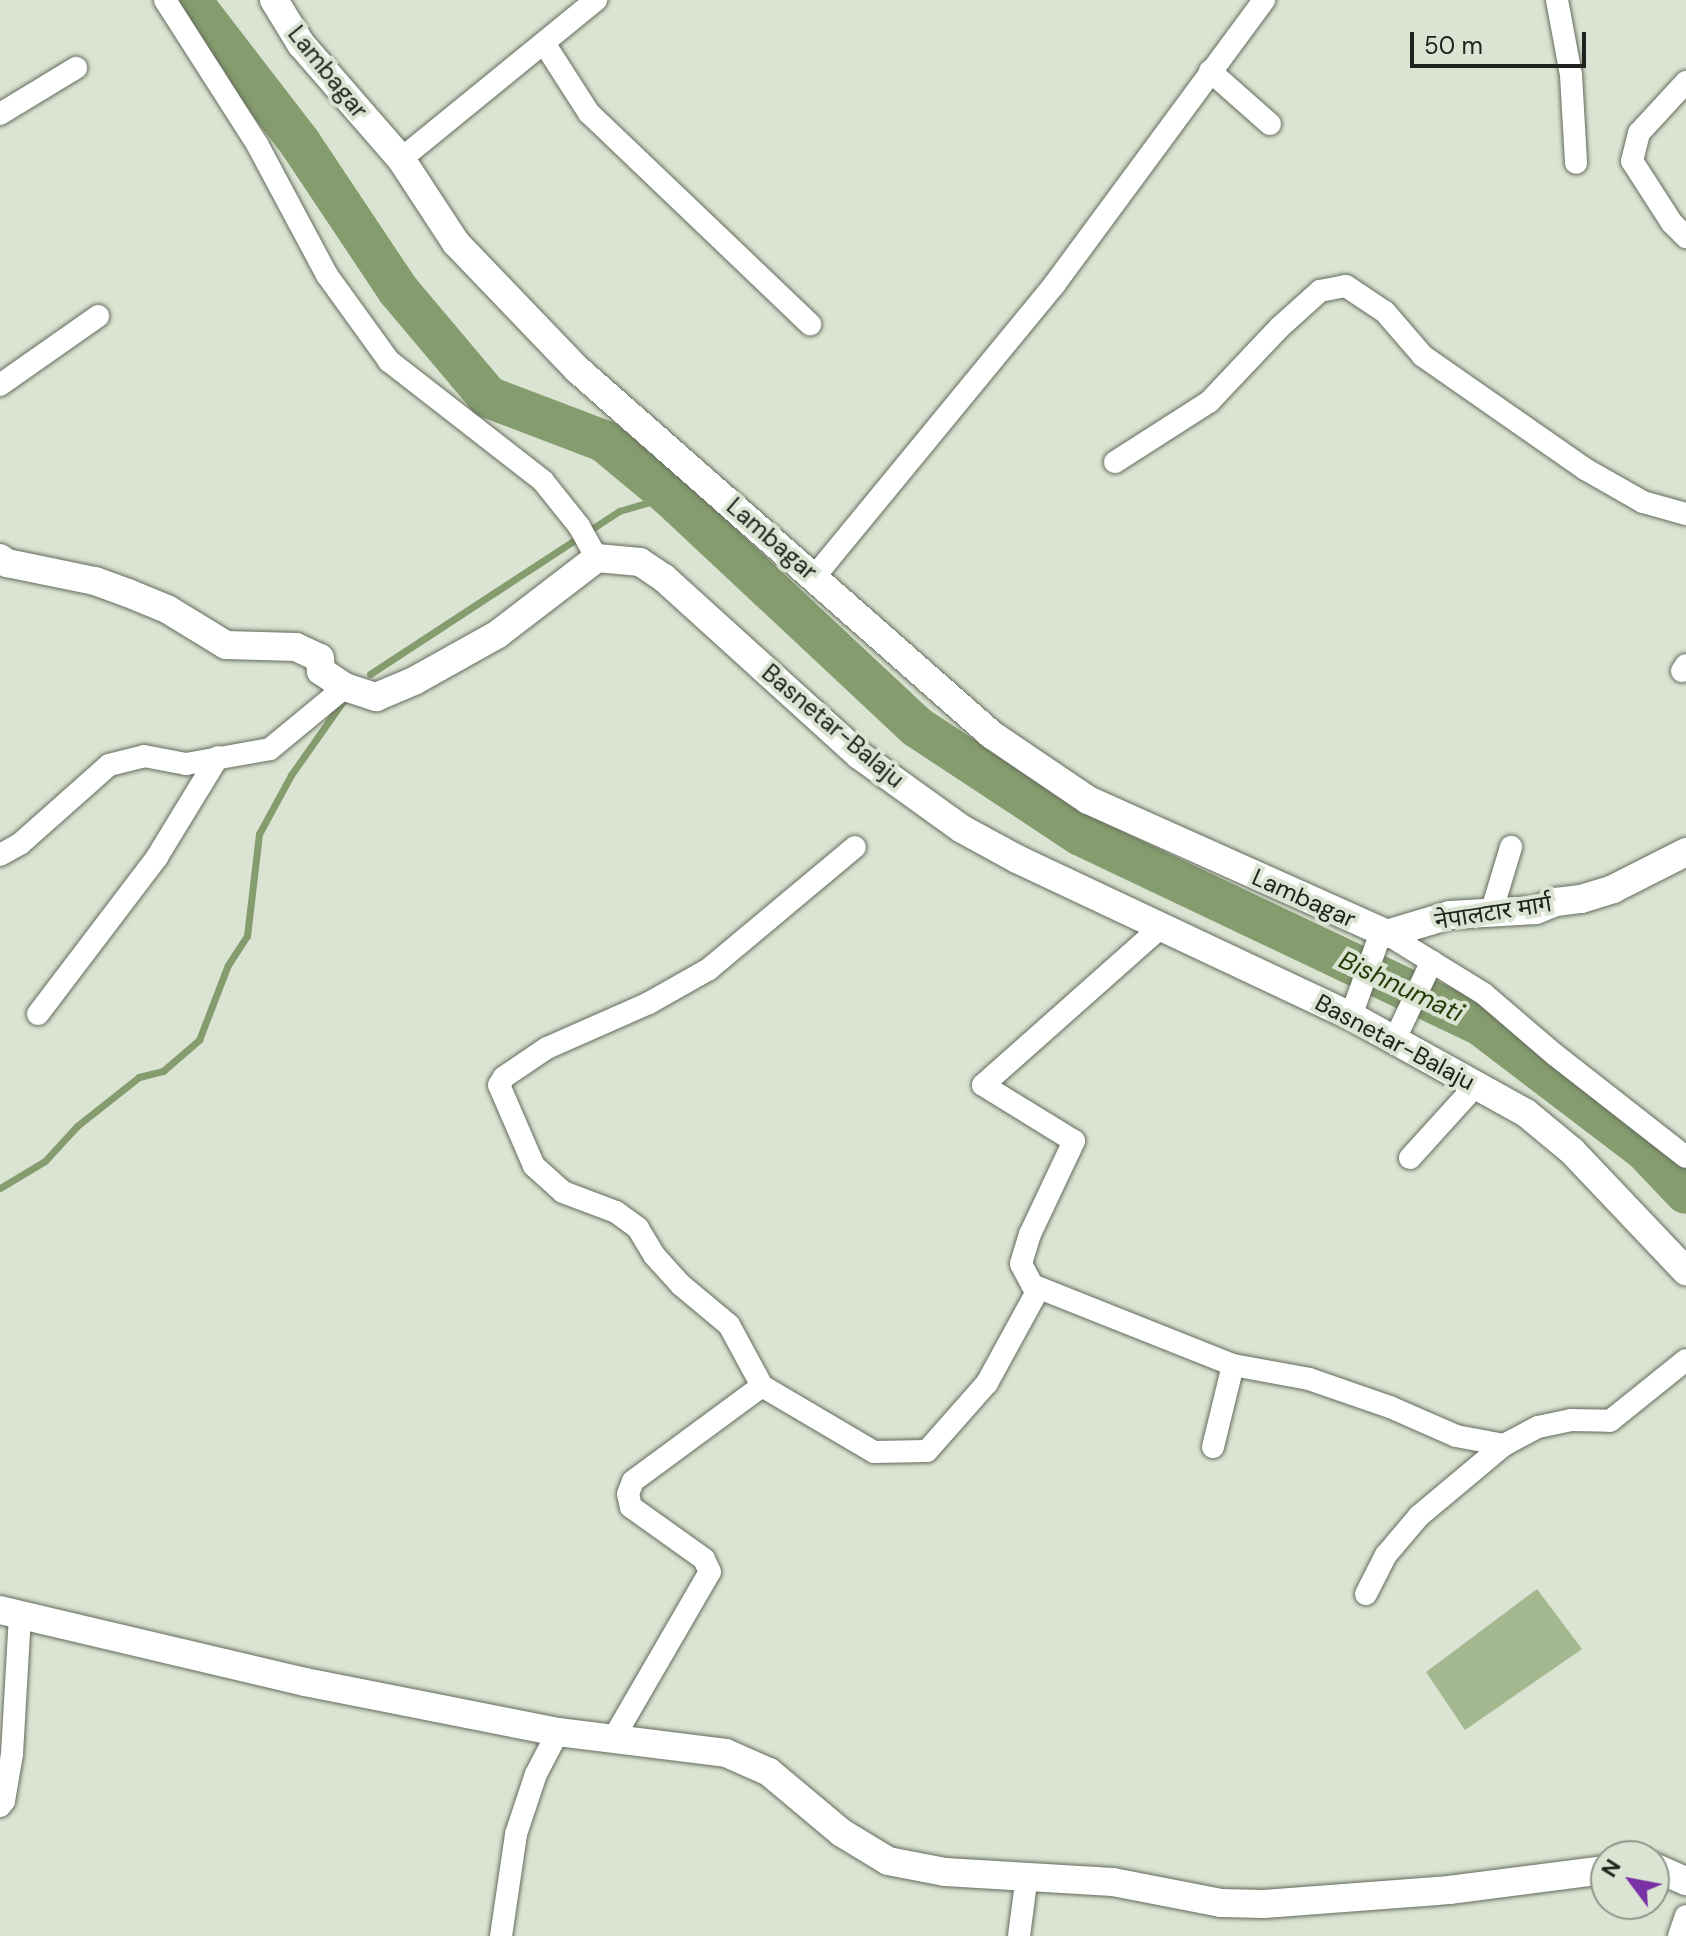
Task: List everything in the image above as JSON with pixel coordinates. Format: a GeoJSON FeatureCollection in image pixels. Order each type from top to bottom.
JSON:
{"type":"FeatureCollection","features":[{"type":"Feature","properties":{"kind":"street"},"geometry":{"type":"LineString","coordinates":[[0,558],[7,563],[95,581],[128,593],[167,609],[226,645],[296,647],[320,658],[321,671],[345,687],[383,695],[498,634],[594,554],[579,526],[543,481],[389,361],[327,275],[257,144],[165,0]]}},
{"type":"Feature","properties":{"kind":"street","name":"Lambagar"},"geometry":{"type":"LineString","coordinates":[[274,0],[301,44],[401,159],[456,243],[519,312],[578,370],[992,735],[1088,800],[1380,939]]}},
{"type":"Feature","properties":{"kind":"street"},"geometry":{"type":"LineString","coordinates":[[401,159],[596,0]]}},
{"type":"Feature","properties":{"kind":"street"},"geometry":{"type":"LineString","coordinates":[[815,576],[1054,285],[1264,0]]}},
{"type":"Feature","properties":{"kind":"street"},"geometry":{"type":"LineString","coordinates":[[1565,4],[1576,163]]}},
{"type":"Feature","properties":{"kind":"street"},"geometry":{"type":"LineString","coordinates":[[544,43],[589,113],[810,324]]}},
{"type":"Feature","properties":{"kind":"street"},"geometry":{"type":"LineString","coordinates":[[0,114],[76,68]]}},
{"type":"Feature","properties":{"kind":"street"},"geometry":{"type":"LineString","coordinates":[[1210,71],[1270,124]]}},
{"type":"Feature","properties":{"kind":"street"},"geometry":{"type":"LineString","coordinates":[[1686,82],[1639,133],[1632,161],[1672,223],[1686,237]]}},
{"type":"Feature","properties":{"kind":"street"},"geometry":{"type":"LineString","coordinates":[[1115,462],[1209,402],[1280,327],[1320,291],[1346,286],[1385,312],[1423,356],[1575,463],[1643,502],[1686,514]]}},
{"type":"Feature","properties":{"kind":"street"},"geometry":{"type":"LineString","coordinates":[[0,385],[98,316]]}},
{"type":"Feature","properties":{"kind":"street","name":"Basnetar-Balaju"},"geometry":{"type":"LineString","coordinates":[[594,554],[640,562],[664,578],[859,755],[962,829],[1161,927],[1354,1007],[1399,1031],[1526,1113],[1572,1151],[1686,1271]]}},
{"type":"Feature","properties":{"kind":"street"},"geometry":{"type":"LineString","coordinates":[[0,855],[20,844],[109,765],[144,756],[186,764],[270,749],[345,687]]}},
{"type":"Feature","properties":{"kind":"street"},"geometry":{"type":"LineString","coordinates":[[38,1014],[157,857],[218,757]]}},
{"type":"Feature","properties":{"kind":"street"},"geometry":{"type":"LineString","coordinates":[[855,847],[709,969],[649,1003],[547,1048],[504,1077],[499,1085],[534,1166],[563,1192],[616,1212],[638,1228],[654,1255],[681,1285],[729,1325],[762,1386],[874,1452],[927,1451],[987,1383],[1038,1290]]}},
{"type":"Feature","properties":{"kind":"street"},"geometry":{"type":"LineString","coordinates":[[1492,910],[1511,847]]}},
{"type":"Feature","properties":{"kind":"street","name":"नेपालटार मार्ग"},"geometry":{"type":"LineString","coordinates":[[1380,939],[1450,915],[1492,910],[1536,910],[1556,902],[1581,899],[1613,889],[1686,852]]}},
{"type":"Feature","properties":{"kind":"street"},"geometry":{"type":"LineString","coordinates":[[1161,927],[1006,1068],[983,1085],[1074,1141],[1042,1205],[1021,1264],[1024,1276],[1038,1290],[1233,1365],[1309,1379],[1390,1407],[1456,1436],[1504,1445]]}},
{"type":"Feature","properties":{"kind":"street"},"geometry":{"type":"LineString","coordinates":[[1354,1007],[1380,939],[1428,971],[1484,994],[1554,1054],[1686,1157]]}},
{"type":"Feature","properties":{"kind":"street"},"geometry":{"type":"LineString","coordinates":[[1399,1031],[1428,971]]}},
{"type":"Feature","properties":{"kind":"street"},"geometry":{"type":"LineString","coordinates":[[1410,1158],[1477,1084]]}},
{"type":"Feature","properties":{"kind":"street"},"geometry":{"type":"LineString","coordinates":[[1366,1594],[1386,1555],[1419,1516],[1504,1445],[1538,1427],[1571,1420],[1610,1421],[1686,1360]]}},
{"type":"Feature","properties":{"kind":"street"},"geometry":{"type":"LineString","coordinates":[[1213,1447],[1233,1365]]}},
{"type":"Feature","properties":{"kind":"street"},"geometry":{"type":"LineString","coordinates":[[613,1739],[710,1575],[704,1559],[634,1511],[629,1503],[628,1489],[637,1478],[762,1386]]}},
{"type":"Feature","properties":{"kind":"street"},"geometry":{"type":"LineString","coordinates":[[0,1806],[4,1801],[10,1612],[305,1682],[558,1732],[726,1753],[769,1772],[842,1833],[888,1861],[945,1872],[1113,1882],[1221,1903],[1264,1904],[1449,1890],[1590,1872]]}},
{"type":"Feature","properties":{"kind":"street"},"geometry":{"type":"LineString","coordinates":[[501,1936],[516,1834],[536,1774],[558,1732]]}},
{"type":"Feature","properties":{"kind":"street"},"geometry":{"type":"LineString","coordinates":[[1019,1936],[1027,1875]]}},
{"type":"Feature","properties":{"kind":"street"},"geometry":{"type":"LineString","coordinates":[[1679,1936],[1686,1916]]}},
{"type":"Feature","properties":{"kind":"green space"},"geometry":{"type":"Polygon","coordinates":[[[1537,1589],[1582,1649],[1465,1730],[1426,1672],[1537,1589]]]}},
{"type":"Feature","properties":{"kind":"waterway","name":"Bishnumati"},"geometry":{"type":"LineString","coordinates":[[190,0],[300,143],[398,290],[488,397],[604,441],[670,496],[917,727],[1081,835],[1481,1025],[1645,1150],[1686,1193]]}},
{"type":"Feature","properties":{"kind":"waterway"},"geometry":{"type":"LineString","coordinates":[[370,674],[619,511],[670,496]]}},
{"type":"Feature","properties":{"kind":"waterway"},"geometry":{"type":"LineString","coordinates":[[0,1188],[45,1161],[77,1126],[139,1077],[163,1071],[199,1040],[228,965],[247,936],[259,834],[291,775],[343,701]]}}]}
